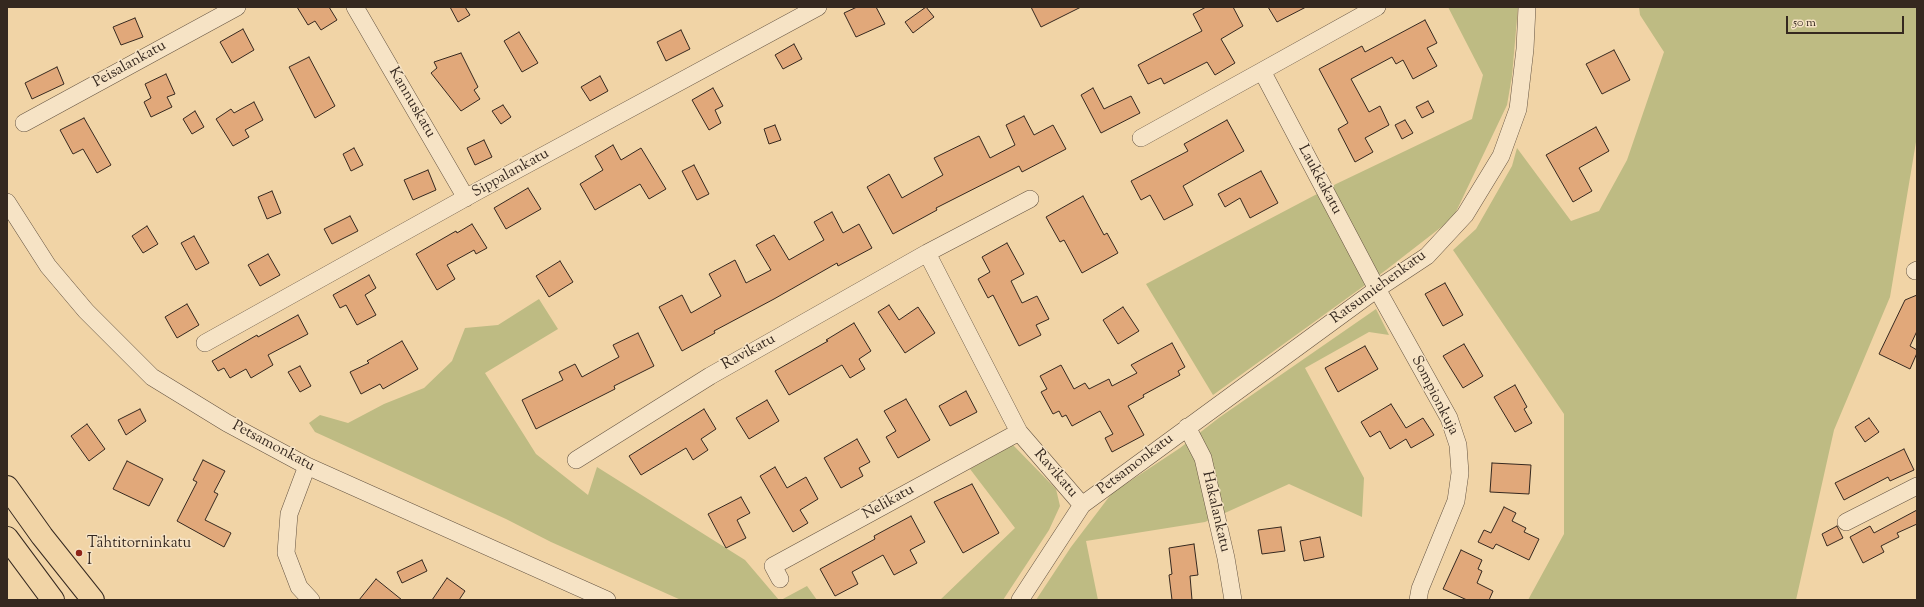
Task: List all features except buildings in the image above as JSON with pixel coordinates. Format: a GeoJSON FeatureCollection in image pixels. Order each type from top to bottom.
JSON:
{"type":"FeatureCollection","features":[{"type":"Feature","properties":{"kind":"main road"},"geometry":{"type":"LineString","coordinates":[[7,487],[42,536],[93,600]]}},
{"type":"Feature","properties":{"kind":"main road"},"geometry":{"type":"LineString","coordinates":[[7,538],[53,600]]}},
{"type":"Feature","properties":{"kind":"street","name":"Peisalankatu"},"geometry":{"type":"LineString","coordinates":[[24,123],[237,7]]}},
{"type":"Feature","properties":{"kind":"street","name":"Kannuskatu"},"geometry":{"type":"LineString","coordinates":[[355,7],[466,198]]}},
{"type":"Feature","properties":{"kind":"street","name":"Sippalankatu"},"geometry":{"type":"LineString","coordinates":[[205,343],[466,198],[818,7]]}},
{"type":"Feature","properties":{"kind":"street"},"geometry":{"type":"LineString","coordinates":[[1141,138],[1377,7]]}},
{"type":"Feature","properties":{"kind":"street","name":"Ratsumiehenkatu"},"geometry":{"type":"LineString","coordinates":[[1225,401],[1377,289],[1427,256],[1465,215],[1501,156],[1518,109],[1525,49],[1527,7]]}},
{"type":"Feature","properties":{"kind":"street","name":"Laukkakatu"},"geometry":{"type":"LineString","coordinates":[[1262,71],[1377,289]]}},
{"type":"Feature","properties":{"kind":"street","name":"Ravikatu"},"geometry":{"type":"LineString","coordinates":[[576,460],[710,376],[927,253],[1030,199]]}},
{"type":"Feature","properties":{"kind":"street","name":"Petsamonkatu"},"geometry":{"type":"LineString","coordinates":[[7,202],[48,266],[86,311],[152,377],[227,423],[307,466],[607,600]]}},
{"type":"Feature","properties":{"kind":"street","name":"Ravikatu"},"geometry":{"type":"LineString","coordinates":[[927,253],[1018,432],[1082,505]]}},
{"type":"Feature","properties":{"kind":"street","name":"Sompionkuja"},"geometry":{"type":"LineString","coordinates":[[1377,289],[1449,418],[1458,445],[1460,473],[1456,501],[1420,589],[1418,600]]}},
{"type":"Feature","properties":{"kind":"street","name":"Petsamonkatu"},"geometry":{"type":"LineString","coordinates":[[1020,600],[1082,505],[1187,427],[1225,401]]}},
{"type":"Feature","properties":{"kind":"street","name":"Hakalankatu"},"geometry":{"type":"LineString","coordinates":[[1187,427],[1203,458],[1226,558],[1233,600]]}},
{"type":"Feature","properties":{"kind":"street","name":"Nelikatu"},"geometry":{"type":"LineString","coordinates":[[780,579],[773,566],[1018,432]]}},
{"type":"Feature","properties":{"kind":"street"},"geometry":{"type":"LineString","coordinates":[[307,466],[289,514],[286,553],[299,587],[311,600]]}},
{"type":"Feature","properties":{"kind":"street"},"geometry":{"type":"LineString","coordinates":[[1846,522],[1917,486]]}},
{"type":"Feature","properties":{"kind":"shaded area"},"geometry":{"type":"Polygon","coordinates":[[[1448,7],[1518,7],[1512,76],[1507,105],[1453,218],[1386,270],[1213,395],[1146,284],[1336,184],[1472,119],[1483,75],[1448,7]]]}},
{"type":"Feature","properties":{"kind":"shaded area"},"geometry":{"type":"Polygon","coordinates":[[[1639,7],[1917,7],[1917,136],[1890,297],[1834,430],[1796,600],[1528,600],[1564,534],[1564,414],[1453,250],[1476,229],[1512,166],[1517,148],[1571,221],[1599,211],[1627,160],[1664,52],[1640,15],[1639,7]]]}},
{"type":"Feature","properties":{"kind":"shaded area"},"geometry":{"type":"Polygon","coordinates":[[[539,299],[558,329],[485,373],[536,454],[588,495],[597,467],[745,560],[779,600],[681,600],[551,542],[506,519],[315,432],[309,423],[320,415],[348,423],[384,404],[424,388],[452,361],[465,328],[498,325],[539,299]]]}},
{"type":"Feature","properties":{"kind":"shaded area"},"geometry":{"type":"Polygon","coordinates":[[[1376,309],[1389,335],[1369,332],[1305,368],[1364,478],[1362,517],[1289,484],[1205,522],[1086,541],[1098,600],[1036,600],[1071,547],[1112,493],[1180,448],[1220,417],[1376,309]]]}},
{"type":"Feature","properties":{"kind":"shaded area"},"geometry":{"type":"Polygon","coordinates":[[[1013,445],[1056,489],[1060,506],[1049,530],[1003,600],[940,600],[1015,528],[970,469],[1013,445]]]}},
{"type":"Feature","properties":{"kind":"shaded area"},"geometry":{"type":"Polygon","coordinates":[[[807,586],[817,600],[781,600],[807,586]]]}},
{"type":"Feature","properties":{"kind":"place","name":"Tähtitorninkatu I"},"geometry":{"type":"Point","coordinates":[79,553]}}]}
